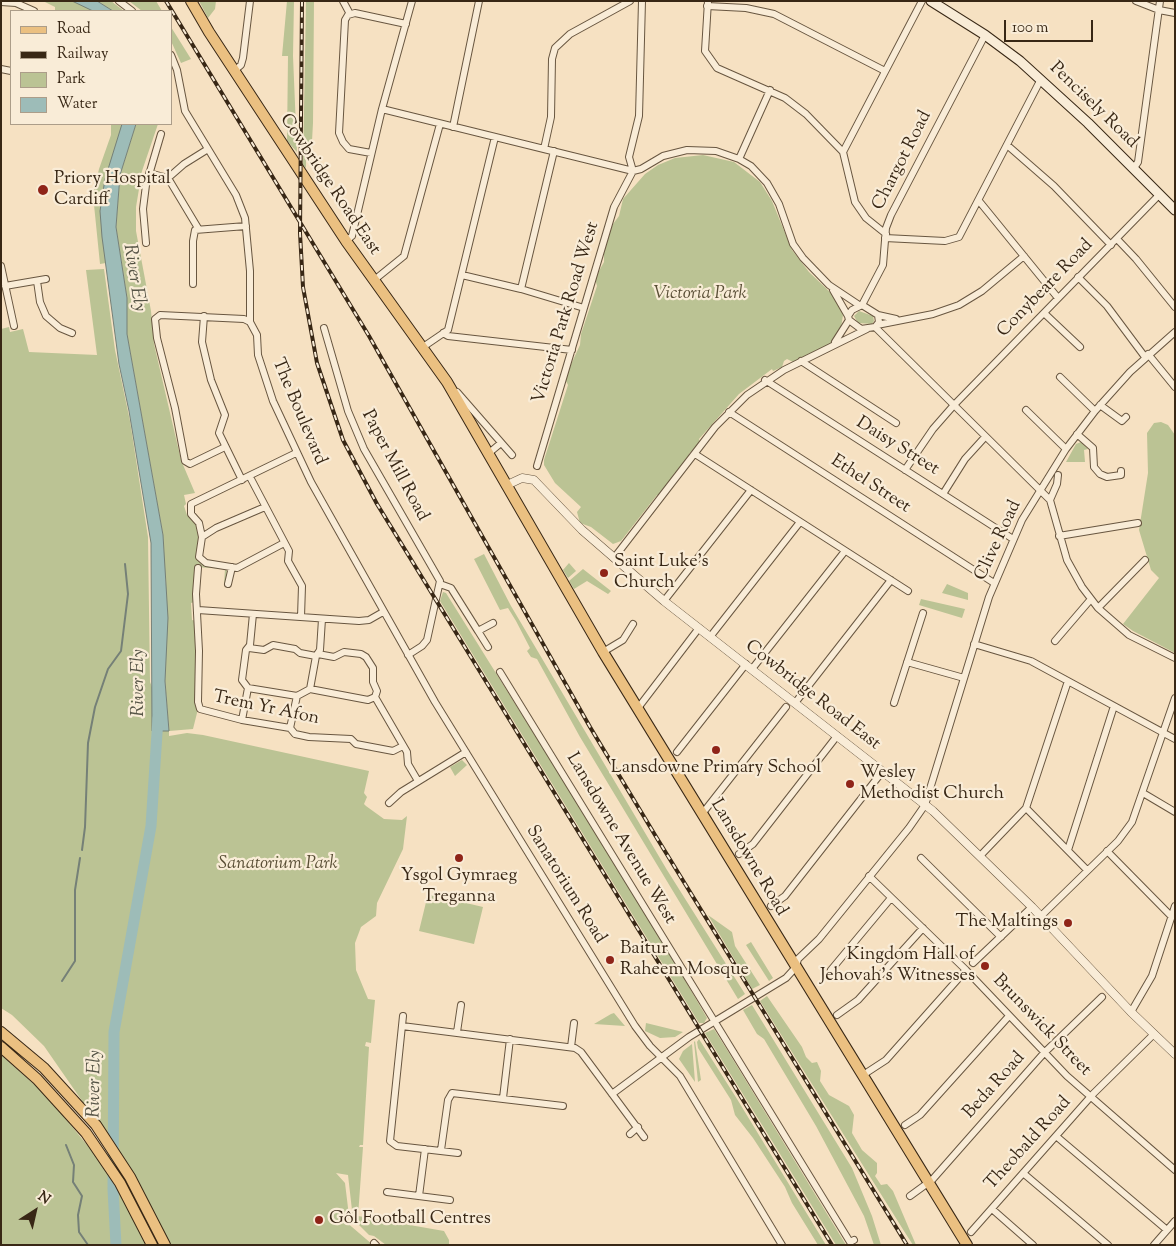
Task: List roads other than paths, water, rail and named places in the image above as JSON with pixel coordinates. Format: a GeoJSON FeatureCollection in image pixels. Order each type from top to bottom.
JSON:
{"type":"FeatureCollection","features":[{"type":"Feature","properties":{"kind":"main road","name":"Cowbridge Road East"},"geometry":{"type":"LineString","coordinates":[[191,1],[234,71],[346,241],[447,382],[507,485]]}},
{"type":"Feature","properties":{"kind":"main road","name":"Pencisely Road"},"geometry":{"type":"LineString","coordinates":[[931,1],[985,35],[1041,79],[1175,210]]}},
{"type":"Feature","properties":{"kind":"main road","name":"Lansdowne Road"},"geometry":{"type":"LineString","coordinates":[[507,485],[603,652],[967,1245]]}},
{"type":"Feature","properties":{"kind":"main road"},"geometry":{"type":"LineString","coordinates":[[1,1032],[44,1068],[96,1125],[130,1177],[165,1244]]}},
{"type":"Feature","properties":{"kind":"main road"},"geometry":{"type":"LineString","coordinates":[[1,1047],[37,1079],[86,1133],[120,1183],[152,1245]]}},
{"type":"Feature","properties":{"kind":"street"},"geometry":{"type":"LineString","coordinates":[[119,1],[131,10]]}},
{"type":"Feature","properties":{"kind":"street"},"geometry":{"type":"LineString","coordinates":[[234,71],[241,65],[243,58],[250,1]]}},
{"type":"Feature","properties":{"kind":"street"},"geometry":{"type":"LineString","coordinates":[[343,1],[350,14]]}},
{"type":"Feature","properties":{"kind":"street"},"geometry":{"type":"LineString","coordinates":[[346,241],[352,236],[370,153],[412,1]]}},
{"type":"Feature","properties":{"kind":"street"},"geometry":{"type":"LineString","coordinates":[[453,127],[479,1]]}},
{"type":"Feature","properties":{"kind":"street"},"geometry":{"type":"LineString","coordinates":[[544,148],[551,117],[552,59],[555,48],[570,34],[630,1]]}},
{"type":"Feature","properties":{"kind":"street"},"geometry":{"type":"LineString","coordinates":[[632,171],[629,157],[638,116],[642,1]]}},
{"type":"Feature","properties":{"kind":"street"},"geometry":{"type":"LineString","coordinates":[[843,152],[922,1]]}},
{"type":"Feature","properties":{"kind":"street"},"geometry":{"type":"LineString","coordinates":[[1136,1],[1159,10],[1175,13]]}},
{"type":"Feature","properties":{"kind":"street"},"geometry":{"type":"LineString","coordinates":[[1134,168],[1138,162],[1160,1]]}},
{"type":"Feature","properties":{"kind":"street"},"geometry":{"type":"LineString","coordinates":[[1,2],[16,3],[32,10]]}},
{"type":"Feature","properties":{"kind":"street"},"geometry":{"type":"LineString","coordinates":[[885,71],[774,14],[746,8],[707,4],[704,45],[707,56],[722,72],[770,90],[806,114],[843,152],[855,202],[866,218],[886,236],[945,241],[956,239],[963,232],[1041,79]]}},
{"type":"Feature","properties":{"kind":"street"},"geometry":{"type":"LineString","coordinates":[[350,14],[406,24]]}},
{"type":"Feature","properties":{"kind":"street"},"geometry":{"type":"LineString","coordinates":[[350,14],[344,24],[338,128],[340,138],[347,147],[370,153]]}},
{"type":"Feature","properties":{"kind":"street","name":"Chargot Road"},"geometry":{"type":"LineString","coordinates":[[861,305],[883,265],[886,236],[891,215],[985,35]]}},
{"type":"Feature","properties":{"kind":"street","name":"The Boulevard"},"geometry":{"type":"LineString","coordinates":[[172,58],[185,110],[236,195],[246,226],[250,271],[250,322],[257,335],[258,355],[273,402],[296,453],[408,655]]}},
{"type":"Feature","properties":{"kind":"street"},"geometry":{"type":"LineString","coordinates":[[739,159],[770,90]]}},
{"type":"Feature","properties":{"kind":"street"},"geometry":{"type":"LineString","coordinates":[[382,109],[632,171],[641,169],[663,156],[687,150],[716,151],[739,159],[751,166],[768,183],[779,204],[793,244],[814,272],[830,285],[878,315],[898,319]]}},
{"type":"Feature","properties":{"kind":"street"},"geometry":{"type":"LineString","coordinates":[[373,281],[404,256],[440,124]]}},
{"type":"Feature","properties":{"kind":"street"},"geometry":{"type":"LineString","coordinates":[[146,243],[143,209],[149,173],[161,134]]}},
{"type":"Feature","properties":{"kind":"street"},"geometry":{"type":"LineString","coordinates":[[423,347],[448,330],[495,137]]}},
{"type":"Feature","properties":{"kind":"street"},"geometry":{"type":"LineString","coordinates":[[1007,145],[1054,186],[1111,245]]}},
{"type":"Feature","properties":{"kind":"street"},"geometry":{"type":"LineString","coordinates":[[168,178],[184,164],[208,149]]}},
{"type":"Feature","properties":{"kind":"street"},"geometry":{"type":"LineString","coordinates":[[521,289],[554,151]]}},
{"type":"Feature","properties":{"kind":"street","name":"Victoria Park Road West"},"geometry":{"type":"LineString","coordinates":[[537,466],[616,202],[632,171]]}},
{"type":"Feature","properties":{"kind":"street"},"geometry":{"type":"LineString","coordinates":[[149,173],[168,178],[198,228]]}},
{"type":"Feature","properties":{"kind":"street","name":"Conybeare Road"},"geometry":{"type":"LineString","coordinates":[[905,470],[933,429],[954,405],[1160,194]]}},
{"type":"Feature","properties":{"kind":"street"},"geometry":{"type":"LineString","coordinates":[[979,201],[1058,298]]}},
{"type":"Feature","properties":{"kind":"street"},"geometry":{"type":"LineString","coordinates":[[198,228],[246,226]]}},
{"type":"Feature","properties":{"kind":"street"},"geometry":{"type":"LineString","coordinates":[[193,284],[194,234],[198,228]]}},
{"type":"Feature","properties":{"kind":"street"},"geometry":{"type":"LineString","coordinates":[[1117,239],[1175,307]]}},
{"type":"Feature","properties":{"kind":"street"},"geometry":{"type":"LineString","coordinates":[[614,558],[730,412],[765,380],[867,329],[898,319],[921,316],[959,305],[982,291],[1024,256]]}},
{"type":"Feature","properties":{"kind":"street"},"geometry":{"type":"LineString","coordinates":[[1,266],[14,326]]}},
{"type":"Feature","properties":{"kind":"street"},"geometry":{"type":"LineString","coordinates":[[462,275],[521,289],[584,308]]}},
{"type":"Feature","properties":{"kind":"street"},"geometry":{"type":"LineString","coordinates":[[1078,277],[1107,306],[1147,356],[1175,387]]}},
{"type":"Feature","properties":{"kind":"street"},"geometry":{"type":"LineString","coordinates":[[6,286],[46,279]]}},
{"type":"Feature","properties":{"kind":"street"},"geometry":{"type":"LineString","coordinates":[[37,281],[41,306],[46,321],[72,333]]}},
{"type":"Feature","properties":{"kind":"street"},"geometry":{"type":"LineString","coordinates":[[830,285],[840,298],[849,318],[857,328],[867,329]]}},
{"type":"Feature","properties":{"kind":"street"},"geometry":{"type":"LineString","coordinates":[[819,352],[839,338],[849,318],[861,305]]}},
{"type":"Feature","properties":{"kind":"street"},"geometry":{"type":"LineString","coordinates":[[1044,313],[1080,347]]}},
{"type":"Feature","properties":{"kind":"street"},"geometry":{"type":"LineString","coordinates":[[225,447],[190,464],[185,461],[175,408],[157,338],[155,319],[158,315],[204,316],[244,318],[250,322]]}},
{"type":"Feature","properties":{"kind":"street"},"geometry":{"type":"LineString","coordinates":[[876,326],[878,315]]}},
{"type":"Feature","properties":{"kind":"street"},"geometry":{"type":"LineString","coordinates":[[204,316],[202,342],[211,380],[224,412],[219,432],[242,480]]}},
{"type":"Feature","properties":{"kind":"street"},"geometry":{"type":"LineString","coordinates":[[876,326],[1050,500],[1067,560],[1098,608],[1129,635],[1175,658]]}},
{"type":"Feature","properties":{"kind":"street","name":"Paper Mill Road"},"geometry":{"type":"LineString","coordinates":[[324,328],[348,411],[364,448],[437,571],[440,584]]}},
{"type":"Feature","properties":{"kind":"street","name":"Clive Road"},"geometry":{"type":"LineString","coordinates":[[925,805],[974,644],[994,583],[1012,539],[1066,449],[1095,411],[1147,356],[1175,332]]}},
{"type":"Feature","properties":{"kind":"street"},"geometry":{"type":"LineString","coordinates":[[443,333],[448,336],[572,350]]}},
{"type":"Feature","properties":{"kind":"street"},"geometry":{"type":"LineString","coordinates":[[801,361],[896,423]]}},
{"type":"Feature","properties":{"kind":"street"},"geometry":{"type":"LineString","coordinates":[[1060,377],[1095,411]]}},
{"type":"Feature","properties":{"kind":"street","name":"Daisy Street"},"geometry":{"type":"LineString","coordinates":[[765,380],[1012,539]]}},
{"type":"Feature","properties":{"kind":"street","name":"Cowbridge Road East"},"geometry":{"type":"LineString","coordinates":[[447,382],[471,406],[512,455]]}},
{"type":"Feature","properties":{"kind":"street"},"geometry":{"type":"LineString","coordinates":[[1100,405],[1114,420],[1122,421],[1126,417]]}},
{"type":"Feature","properties":{"kind":"street"},"geometry":{"type":"LineString","coordinates":[[1026,410],[1066,449]]}},
{"type":"Feature","properties":{"kind":"street","name":"Ethel Street"},"geometry":{"type":"LineString","coordinates":[[730,412],[994,583]]}},
{"type":"Feature","properties":{"kind":"street"},"geometry":{"type":"LineString","coordinates":[[1077,434],[1093,448],[1091,468],[1107,477],[1121,476],[1121,471]]}},
{"type":"Feature","properties":{"kind":"street"},"geometry":{"type":"LineString","coordinates":[[942,494],[965,459],[985,437]]}},
{"type":"Feature","properties":{"kind":"street"},"geometry":{"type":"LineString","coordinates":[[490,454],[501,443]]}},
{"type":"Feature","properties":{"kind":"street"},"geometry":{"type":"LineString","coordinates":[[284,543],[237,568],[206,563],[201,560],[199,555],[202,537],[199,523],[192,514],[192,504],[296,453]]}},
{"type":"Feature","properties":{"kind":"street"},"geometry":{"type":"LineString","coordinates":[[695,454],[908,591]]}},
{"type":"Feature","properties":{"kind":"street"},"geometry":{"type":"LineString","coordinates":[[1050,500],[1057,484],[1058,474]]}},
{"type":"Feature","properties":{"kind":"street"},"geometry":{"type":"LineString","coordinates":[[250,477],[289,551],[288,561],[301,583],[301,617]]}},
{"type":"Feature","properties":{"kind":"street","name":"Cowbridge Road East"},"geometry":{"type":"LineString","coordinates":[[507,485],[525,477],[534,480],[565,514],[664,601],[925,805],[1032,907],[1131,1012],[1175,1054]]}},
{"type":"Feature","properties":{"kind":"street"},"geometry":{"type":"LineString","coordinates":[[664,601],[751,490]]}},
{"type":"Feature","properties":{"kind":"street"},"geometry":{"type":"LineString","coordinates":[[202,537],[216,528],[265,507]]}},
{"type":"Feature","properties":{"kind":"street"},"geometry":{"type":"LineString","coordinates":[[710,636],[800,522]]}},
{"type":"Feature","properties":{"kind":"street"},"geometry":{"type":"LineString","coordinates":[[1059,536],[1138,523]]}},
{"type":"Feature","properties":{"kind":"street"},"geometry":{"type":"LineString","coordinates":[[677,752],[845,551]]}},
{"type":"Feature","properties":{"kind":"street"},"geometry":{"type":"LineString","coordinates":[[1098,608],[1146,560]]}},
{"type":"Feature","properties":{"kind":"street"},"geometry":{"type":"LineString","coordinates":[[228,584],[232,567]]}},
{"type":"Feature","properties":{"kind":"street","name":"Trem Yr Afon"},"geometry":{"type":"LineString","coordinates":[[198,568],[196,594],[198,610],[199,707],[205,712],[290,728],[294,734],[337,740],[341,738],[351,739],[356,744],[393,751],[403,746]]}},
{"type":"Feature","properties":{"kind":"street"},"geometry":{"type":"LineString","coordinates":[[795,703],[891,580]]}},
{"type":"Feature","properties":{"kind":"street"},"geometry":{"type":"LineString","coordinates":[[408,655],[422,646],[427,640],[440,584],[451,588],[488,647]]}},
{"type":"Feature","properties":{"kind":"street"},"geometry":{"type":"LineString","coordinates":[[1055,641],[1091,599]]}},
{"type":"Feature","properties":{"kind":"street"},"geometry":{"type":"LineString","coordinates":[[198,610],[362,621],[384,612]]}},
{"type":"Feature","properties":{"kind":"street"},"geometry":{"type":"LineString","coordinates":[[894,703],[922,613]]}},
{"type":"Feature","properties":{"kind":"street"},"geometry":{"type":"LineString","coordinates":[[249,648],[264,650],[273,645],[295,649],[300,653],[334,657],[344,652],[364,655],[373,668],[373,682],[378,691],[375,697],[368,700],[310,689],[297,696],[248,688],[242,680],[249,648],[253,614]]}},
{"type":"Feature","properties":{"kind":"street"},"geometry":{"type":"LineString","coordinates":[[310,689],[322,619]]}},
{"type":"Feature","properties":{"kind":"street"},"geometry":{"type":"LineString","coordinates":[[478,631],[493,623]]}},
{"type":"Feature","properties":{"kind":"street"},"geometry":{"type":"LineString","coordinates":[[603,652],[623,640],[633,624]]}},
{"type":"Feature","properties":{"kind":"street"},"geometry":{"type":"LineString","coordinates":[[638,708],[699,628]]}},
{"type":"Feature","properties":{"kind":"street"},"geometry":{"type":"LineString","coordinates":[[974,644],[1026,659],[1175,739]]}},
{"type":"Feature","properties":{"kind":"street","name":"Sanatorium Road"},"geometry":{"type":"LineString","coordinates":[[408,655],[635,1026],[680,1076],[782,1245]]}},
{"type":"Feature","properties":{"kind":"street"},"geometry":{"type":"LineString","coordinates":[[907,662],[964,678]]}},
{"type":"Feature","properties":{"kind":"street","name":"Lansdowne Avenue West"},"geometry":{"type":"LineString","coordinates":[[500,672],[514,689],[578,799],[850,1242],[854,1240]]}},
{"type":"Feature","properties":{"kind":"street"},"geometry":{"type":"LineString","coordinates":[[980,856],[1026,808],[1068,681]]}},
{"type":"Feature","properties":{"kind":"street"},"geometry":{"type":"LineString","coordinates":[[242,720],[248,688]]}},
{"type":"Feature","properties":{"kind":"street"},"geometry":{"type":"LineString","coordinates":[[290,728],[297,696]]}},
{"type":"Feature","properties":{"kind":"street"},"geometry":{"type":"LineString","coordinates":[[375,697],[407,752],[408,764],[418,781]]}},
{"type":"Feature","properties":{"kind":"street"},"geometry":{"type":"LineString","coordinates":[[1041,916],[1126,832],[1137,810],[1175,698]]}},
{"type":"Feature","properties":{"kind":"street"},"geometry":{"type":"LineString","coordinates":[[1068,850],[1114,706]]}},
{"type":"Feature","properties":{"kind":"street"},"geometry":{"type":"LineString","coordinates":[[702,814],[786,707]]}},
{"type":"Feature","properties":{"kind":"street"},"geometry":{"type":"LineString","coordinates":[[739,854],[753,844],[838,736]]}},
{"type":"Feature","properties":{"kind":"street"},"geometry":{"type":"LineString","coordinates":[[389,803],[396,795],[466,752]]}},
{"type":"Feature","properties":{"kind":"street"},"geometry":{"type":"LineString","coordinates":[[771,906],[785,896],[882,772]]}},
{"type":"Feature","properties":{"kind":"street"},"geometry":{"type":"LineString","coordinates":[[1143,793],[1175,812]]}},
{"type":"Feature","properties":{"kind":"street"},"geometry":{"type":"LineString","coordinates":[[578,799],[585,795]]}},
{"type":"Feature","properties":{"kind":"street"},"geometry":{"type":"LineString","coordinates":[[612,1094],[662,1057],[780,983],[796,968],[798,959],[819,939],[925,805]]}},
{"type":"Feature","properties":{"kind":"street"},"geometry":{"type":"LineString","coordinates":[[1026,808],[1087,870]]}},
{"type":"Feature","properties":{"kind":"street"},"geometry":{"type":"LineString","coordinates":[[1107,851],[1172,917]]}},
{"type":"Feature","properties":{"kind":"street"},"geometry":{"type":"LineString","coordinates":[[921,858],[1000,937]]}},
{"type":"Feature","properties":{"kind":"street","name":"Brunswick Street"},"geometry":{"type":"LineString","coordinates":[[870,876],[966,970],[1044,1053],[1090,1097],[1175,1170]]}},
{"type":"Feature","properties":{"kind":"street"},"geometry":{"type":"LineString","coordinates":[[831,970],[891,898]]}},
{"type":"Feature","properties":{"kind":"street"},"geometry":{"type":"LineString","coordinates":[[1131,1012],[1152,976],[1175,906]]}},
{"type":"Feature","properties":{"kind":"street"},"geometry":{"type":"LineString","coordinates":[[974,963],[1032,907]]}},
{"type":"Feature","properties":{"kind":"street"},"geometry":{"type":"LineString","coordinates":[[648,913],[655,909]]}},
{"type":"Feature","properties":{"kind":"street"},"geometry":{"type":"LineString","coordinates":[[837,1015],[858,1000],[922,928]]}},
{"type":"Feature","properties":{"kind":"street"},"geometry":{"type":"LineString","coordinates":[[863,1075],[886,1060],[966,970]]}},
{"type":"Feature","properties":{"kind":"street","name":"Beda Road"},"geometry":{"type":"LineString","coordinates":[[910,1196],[929,1183],[1044,1053],[1102,996]]}},
{"type":"Feature","properties":{"kind":"street"},"geometry":{"type":"LineString","coordinates":[[458,1032],[461,1005]]}},
{"type":"Feature","properties":{"kind":"street"},"geometry":{"type":"LineString","coordinates":[[403,1016],[390,1141],[397,1146],[458,1153]]}},
{"type":"Feature","properties":{"kind":"street"},"geometry":{"type":"LineString","coordinates":[[905,1125],[920,1115],[1009,1016]]}},
{"type":"Feature","properties":{"kind":"street"},"geometry":{"type":"LineString","coordinates":[[571,1047],[574,1023]]}},
{"type":"Feature","properties":{"kind":"street"},"geometry":{"type":"LineString","coordinates":[[402,1026],[571,1047],[581,1052],[644,1136]]}},
{"type":"Feature","properties":{"kind":"street","name":"Theobald Road"},"geometry":{"type":"LineString","coordinates":[[971,1232],[1090,1097],[1154,1034]]}},
{"type":"Feature","properties":{"kind":"street"},"geometry":{"type":"LineString","coordinates":[[503,1098],[510,1038]]}},
{"type":"Feature","properties":{"kind":"street"},"geometry":{"type":"LineString","coordinates":[[442,1150],[448,1100],[452,1093],[563,1106]]}},
{"type":"Feature","properties":{"kind":"street"},"geometry":{"type":"LineString","coordinates":[[630,1134],[638,1128]]}},
{"type":"Feature","properties":{"kind":"street"},"geometry":{"type":"LineString","coordinates":[[1056,1136],[1172,1227],[1154,1245]]}},
{"type":"Feature","properties":{"kind":"street"},"geometry":{"type":"LineString","coordinates":[[419,1196],[425,1149]]}},
{"type":"Feature","properties":{"kind":"street"},"geometry":{"type":"LineString","coordinates":[[1023,1173],[1108,1245]]}},
{"type":"Feature","properties":{"kind":"street"},"geometry":{"type":"LineString","coordinates":[[387,1192],[450,1200]]}},
{"type":"Feature","properties":{"kind":"street"},"geometry":{"type":"LineString","coordinates":[[992,1209],[1032,1245]]}},
{"type":"Feature","properties":{"kind":"water"},"geometry":{"type":"Polygon","coordinates":[[[72,1],[97,1],[111,10],[91,10],[72,1]]]}},
{"type":"Feature","properties":{"kind":"water"},"geometry":{"type":"Polygon","coordinates":[[[122,125],[136,125],[120,175],[116,227],[127,298],[127,334],[163,535],[168,618],[165,681],[169,731],[152,731],[151,543],[129,411],[119,364],[102,237],[100,211],[105,179],[122,125]]]}},
{"type":"Feature","properties":{"kind":"waterway"},"geometry":{"type":"LineString","coordinates":[[82,850],[85,827],[88,743],[95,707],[108,669],[121,651],[128,594],[125,564]]}},
{"type":"Feature","properties":{"kind":"waterway","name":"River Ely"},"geometry":{"type":"LineString","coordinates":[[116,1245],[113,1189],[114,1032],[151,826],[158,718]]}},
{"type":"Feature","properties":{"kind":"waterway"},"geometry":{"type":"LineString","coordinates":[[62,981],[75,961],[75,890],[80,858]]}},
{"type":"Feature","properties":{"kind":"waterway"},"geometry":{"type":"LineString","coordinates":[[66,1145],[74,1165],[73,1182],[82,1196],[78,1215],[79,1232],[88,1245]]}},
{"type":"Feature","properties":{"kind":"railway"},"geometry":{"type":"LineString","coordinates":[[166,1],[171,10]]}},
{"type":"Feature","properties":{"kind":"railway"},"geometry":{"type":"LineString","coordinates":[[302,1],[300,233],[303,287],[317,363],[343,440],[377,504],[832,1245]]}},
{"type":"Feature","properties":{"kind":"railway"},"geometry":{"type":"LineString","coordinates":[[172,11],[369,336],[590,727],[907,1245]]}},
{"type":"Feature","properties":{"kind":"place","name":"Priory Hospital Cardiff"},"geometry":{"type":"Point","coordinates":[43,190]}},
{"type":"Feature","properties":{"kind":"place","name":"Saint Luke's Church"},"geometry":{"type":"Point","coordinates":[604,573]}},
{"type":"Feature","properties":{"kind":"place","name":"Lansdowne Primary School"},"geometry":{"type":"Point","coordinates":[716,750]}},
{"type":"Feature","properties":{"kind":"place","name":"Wesley Methodist Church"},"geometry":{"type":"Point","coordinates":[850,784]}},
{"type":"Feature","properties":{"kind":"place","name":"Ysgol Gymraeg Treganna"},"geometry":{"type":"Point","coordinates":[459,858]}},
{"type":"Feature","properties":{"kind":"place","name":"The Maltings"},"geometry":{"type":"Point","coordinates":[1068,923]}},
{"type":"Feature","properties":{"kind":"place","name":"Baitur Raheem Mosque"},"geometry":{"type":"Point","coordinates":[610,960]}},
{"type":"Feature","properties":{"kind":"place","name":"Kingdom Hall of Jehovah's Witnesses"},"geometry":{"type":"Point","coordinates":[985,966]}},
{"type":"Feature","properties":{"kind":"place","name":"Gôl Football Centres"},"geometry":{"type":"Point","coordinates":[319,1220]}},
{"type":"Feature","properties":{"kind":"park label","name":"Victoria Park"},"geometry":{"type":"Point","coordinates":[700,295]}},
{"type":"Feature","properties":{"kind":"park label","name":"Sanatorium Park"},"geometry":{"type":"Point","coordinates":[278,865]}}]}
